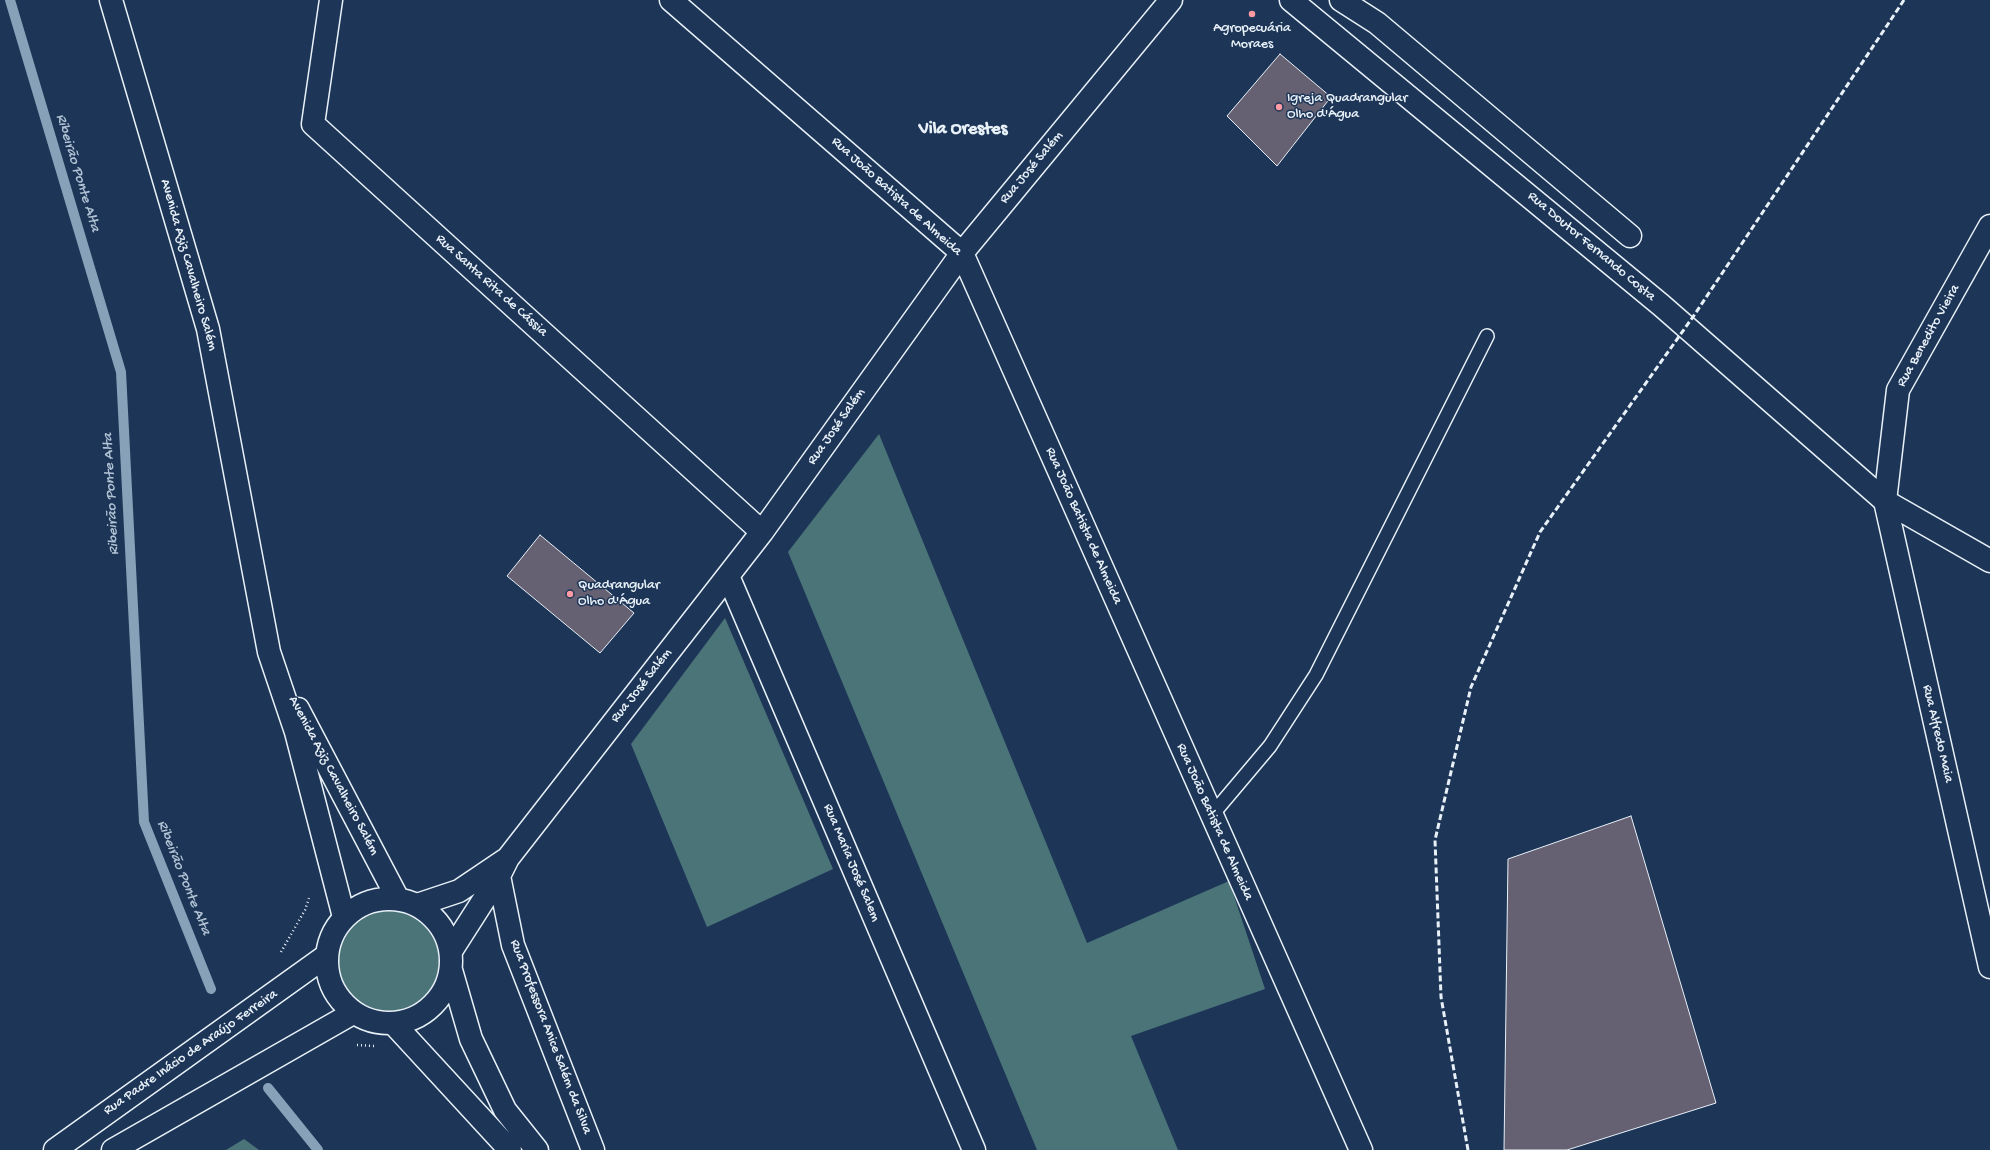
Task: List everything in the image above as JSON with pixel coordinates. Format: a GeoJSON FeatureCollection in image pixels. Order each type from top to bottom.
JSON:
{"type":"FeatureCollection","features":[{"type":"Feature","properties":{"kind":"street","name":"Avenida Aziz Cavalheiro Salém"},"geometry":{"type":"LineString","coordinates":[[111,0],[208,330],[269,652],[296,732],[344,917]]}},
{"type":"Feature","properties":{"kind":"street","name":"Rua Santa Rita de Cássia"},"geometry":{"type":"LineString","coordinates":[[331,0],[313,124],[762,532]]}},
{"type":"Feature","properties":{"kind":"street","name":"Rua João Batista de Almeida"},"geometry":{"type":"LineString","coordinates":[[671,0],[962,253],[1211,816],[1361,1150]]}},
{"type":"Feature","properties":{"kind":"street","name":"Rua José Salém"},"geometry":{"type":"LineString","coordinates":[[503,867],[762,532],[962,253],[1171,0]]}},
{"type":"Feature","properties":{"kind":"street","name":"Rua Doutor Fernando Costa"},"geometry":{"type":"LineString","coordinates":[[1291,0],[1661,305],[1885,501],[1990,561]]}},
{"type":"Feature","properties":{"kind":"street"},"geometry":{"type":"LineString","coordinates":[[1341,0],[1345,1],[1377,23],[1630,236]]}},
{"type":"Feature","properties":{"kind":"street","name":"Rua Benedito Vieira"},"geometry":{"type":"LineString","coordinates":[[1885,501],[1898,390],[1990,226]]}},
{"type":"Feature","properties":{"kind":"street","name":"Rua Alfredo Maia"},"geometry":{"type":"LineString","coordinates":[[1885,501],[1990,967]]}},
{"type":"Feature","properties":{"kind":"street","name":"Rua Maria José Salem"},"geometry":{"type":"LineString","coordinates":[[728,576],[974,1150]]}},
{"type":"Feature","properties":{"kind":"street","name":"Avenida Aziz Cavalheiro Salém"},"geometry":{"type":"LineString","coordinates":[[269,652],[408,902]]}},
{"type":"Feature","properties":{"kind":"street"},"geometry":{"type":"LineString","coordinates":[[503,867],[451,961],[445,989],[432,1007],[414,1019],[393,1023],[372,1022],[353,1013],[337,997],[328,978],[326,956],[332,935],[344,917],[360,905],[379,899],[408,902],[459,891],[503,867]]}},
{"type":"Feature","properties":{"kind":"street","name":"Rua Professora Anice Salém da Silva"},"geometry":{"type":"LineString","coordinates":[[503,867],[513,945],[594,1150]]}},
{"type":"Feature","properties":{"kind":"street"},"geometry":{"type":"LineString","coordinates":[[408,902],[433,916],[445,932],[451,961],[474,1046],[505,1110],[537,1150]]}},
{"type":"Feature","properties":{"kind":"street","name":"Rua Padre Inácio de Araújo Ferreira"},"geometry":{"type":"LineString","coordinates":[[55,1150],[326,956]]}},
{"type":"Feature","properties":{"kind":"street"},"geometry":{"type":"LineString","coordinates":[[113,1150],[353,1013]]}},
{"type":"Feature","properties":{"kind":"street"},"geometry":{"type":"LineString","coordinates":[[393,1023],[510,1150]]}},
{"type":"Feature","properties":{"kind":"lane"},"geometry":{"type":"LineString","coordinates":[[1211,816],[1270,746],[1316,675],[1488,336]]}},
{"type":"Feature","properties":{"kind":"green space"},"geometry":{"type":"Polygon","coordinates":[[[879,434],[1087,943],[1229,881],[1265,989],[1131,1036],[1178,1150],[1037,1150],[788,552],[879,434]]]}},
{"type":"Feature","properties":{"kind":"green space"},"geometry":{"type":"Polygon","coordinates":[[[725,618],[833,869],[707,927],[631,744],[725,618]]]}},
{"type":"Feature","properties":{"kind":"green space"},"geometry":{"type":"Polygon","coordinates":[[[389,911],[408,915],[424,926],[435,942],[439,961],[435,980],[424,996],[408,1007],[389,1011],[370,1007],[354,996],[343,980],[339,961],[343,942],[354,926],[370,915],[389,911]]]}},
{"type":"Feature","properties":{"kind":"green space"},"geometry":{"type":"Polygon","coordinates":[[[244,1139],[259,1150],[226,1150],[244,1139]]]}},
{"type":"Feature","properties":{"kind":"building","name":"Igreja Quadrangular Olho d'Água"},"geometry":{"type":"Polygon","coordinates":[[[1280,54],[1331,97],[1277,166],[1227,116],[1280,54]]]}},
{"type":"Feature","properties":{"kind":"building","name":"Quadrangular Olho d'Água"},"geometry":{"type":"Polygon","coordinates":[[[540,535],[634,613],[600,653],[507,576],[540,535]]]}},
{"type":"Feature","properties":{"kind":"building"},"geometry":{"type":"Polygon","coordinates":[[[1631,816],[1716,1103],[1567,1150],[1504,1150],[1508,859],[1631,816]]]}},
{"type":"Feature","properties":{"kind":"waterway","name":"Ribeirão Ponte Alta"},"geometry":{"type":"LineString","coordinates":[[10,0],[121,372],[144,822],[211,989]]}},
{"type":"Feature","properties":{"kind":"waterway"},"geometry":{"type":"LineString","coordinates":[[268,1088],[318,1150]]}},
{"type":"Feature","properties":{"kind":"railway"},"geometry":{"type":"LineString","coordinates":[[1468,1150],[1441,997],[1435,840],[1471,687],[1540,532],[1695,314],[1904,0]]}},
{"type":"Feature","properties":{"kind":"place","name":"Agropecuária Moraes"},"geometry":{"type":"Point","coordinates":[1252,14]}},
{"type":"Feature","properties":{"kind":"place","name":"Igreja Quadrangular Olho d'Água"},"geometry":{"type":"Point","coordinates":[1279,107]}},
{"type":"Feature","properties":{"kind":"place","name":"Quadrangular Olho d'Água"},"geometry":{"type":"Point","coordinates":[570,594]}},
{"type":"Feature","properties":{"kind":"district","name":"Vila Orestes"},"geometry":{"type":"Point","coordinates":[963,130]}}]}
